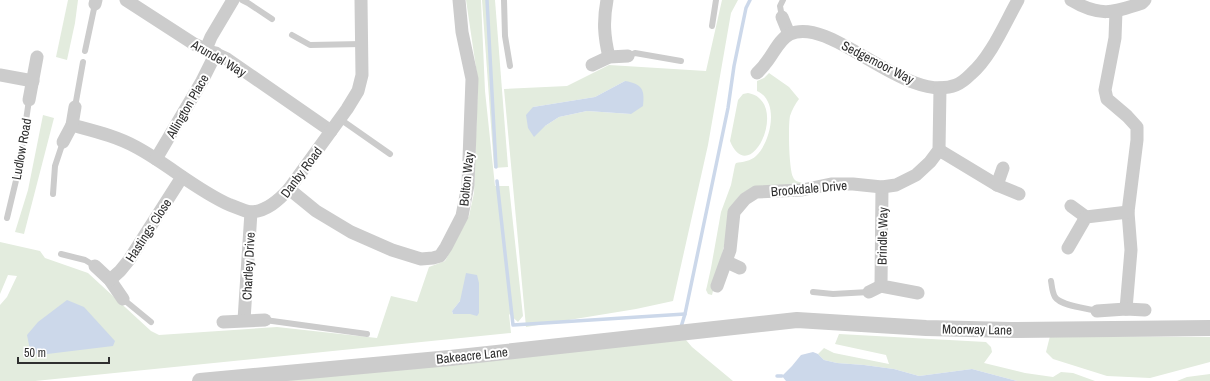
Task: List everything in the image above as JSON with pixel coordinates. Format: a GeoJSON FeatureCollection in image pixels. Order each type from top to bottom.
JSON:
{"type":"FeatureCollection","features":[{"type":"Feature","properties":{"kind":"street","name":"Arundel Way"},"geometry":{"type":"LineString","coordinates":[[126,0],[194,44],[227,59],[331,131]]}},
{"type":"Feature","properties":{"kind":"street","name":"Allington Place"},"geometry":{"type":"LineString","coordinates":[[156,159],[202,81],[211,51],[211,37],[233,0]]}},
{"type":"Feature","properties":{"kind":"street","name":"Danby Road"},"geometry":{"type":"LineString","coordinates":[[251,212],[266,208],[279,201],[347,109],[358,91],[362,75],[361,0]]}},
{"type":"Feature","properties":{"kind":"street","name":"Bolton Way"},"geometry":{"type":"LineString","coordinates":[[289,189],[316,211],[351,232],[392,250],[421,259],[440,256],[462,216],[468,185],[472,80],[462,32],[459,0]]}},
{"type":"Feature","properties":{"kind":"street"},"geometry":{"type":"LineString","coordinates":[[607,0],[604,16],[605,39],[609,57]]}},
{"type":"Feature","properties":{"kind":"street","name":"Sedgemoor Way"},"geometry":{"type":"LineString","coordinates":[[789,34],[802,30],[821,35],[836,41],[899,75],[922,85],[940,88],[957,85],[972,74],[989,52],[1018,0]]}},
{"type":"Feature","properties":{"kind":"street"},"geometry":{"type":"LineString","coordinates":[[1071,0],[1084,8],[1101,12],[1116,11],[1145,0]]}},
{"type":"Feature","properties":{"kind":"street"},"geometry":{"type":"LineString","coordinates":[[1116,11],[1115,38],[1105,90],[1106,99],[1127,116],[1137,127],[1138,140],[1128,212],[1131,250],[1126,309]]}},
{"type":"Feature","properties":{"kind":"street"},"geometry":{"type":"LineString","coordinates":[[757,73],[789,34],[782,17]]}},
{"type":"Feature","properties":{"kind":"street"},"geometry":{"type":"LineString","coordinates":[[592,65],[609,57],[628,56]]}},
{"type":"Feature","properties":{"kind":"street","name":"Ludlow Road"},"geometry":{"type":"LineString","coordinates":[[30,100],[37,57]]}},
{"type":"Feature","properties":{"kind":"street"},"geometry":{"type":"LineString","coordinates":[[0,75],[33,80]]}},
{"type":"Feature","properties":{"kind":"street"},"geometry":{"type":"LineString","coordinates":[[940,88],[939,150],[997,185],[1019,194]]}},
{"type":"Feature","properties":{"kind":"street"},"geometry":{"type":"LineString","coordinates":[[63,142],[72,124],[75,107]]}},
{"type":"Feature","properties":{"kind":"street"},"geometry":{"type":"LineString","coordinates":[[72,124],[104,134],[134,146],[220,201],[251,212]]}},
{"type":"Feature","properties":{"kind":"street","name":"Brookdale Drive"},"geometry":{"type":"LineString","coordinates":[[717,286],[727,262],[730,250],[734,212],[745,199],[756,192],[802,190],[831,184],[853,184],[882,187],[896,185],[916,175],[930,162],[939,150]]}},
{"type":"Feature","properties":{"kind":"street"},"geometry":{"type":"LineString","coordinates":[[997,185],[1004,168]]}},
{"type":"Feature","properties":{"kind":"street","name":"Hastings Close"},"geometry":{"type":"LineString","coordinates":[[110,280],[129,260],[182,177]]}},
{"type":"Feature","properties":{"kind":"street","name":"Brindle Way"},"geometry":{"type":"LineString","coordinates":[[881,286],[882,187]]}},
{"type":"Feature","properties":{"kind":"street"},"geometry":{"type":"LineString","coordinates":[[1071,206],[1086,217],[1128,212]]}},
{"type":"Feature","properties":{"kind":"street","name":"Chartley Drive"},"geometry":{"type":"LineString","coordinates":[[244,320],[251,212]]}},
{"type":"Feature","properties":{"kind":"street"},"geometry":{"type":"LineString","coordinates":[[1068,248],[1086,217]]}},
{"type":"Feature","properties":{"kind":"street"},"geometry":{"type":"LineString","coordinates":[[727,262],[740,268]]}},
{"type":"Feature","properties":{"kind":"street"},"geometry":{"type":"LineString","coordinates":[[95,266],[110,280],[122,299]]}},
{"type":"Feature","properties":{"kind":"street"},"geometry":{"type":"LineString","coordinates":[[869,292],[881,286],[918,293]]}},
{"type":"Feature","properties":{"kind":"street"},"geometry":{"type":"LineString","coordinates":[[1097,310],[1145,310]]}},
{"type":"Feature","properties":{"kind":"street"},"geometry":{"type":"LineString","coordinates":[[223,322],[265,320]]}},
{"type":"Feature","properties":{"kind":"street","name":"Moorway Lane"},"geometry":{"type":"LineString","coordinates":[[744,326],[797,320],[926,328],[1003,330],[1210,328]]}},
{"type":"Feature","properties":{"kind":"street","name":"Bakeacre Lane"},"geometry":{"type":"LineString","coordinates":[[200,381],[450,358],[744,326]]}},
{"type":"Feature","properties":{"kind":"lane"},"geometry":{"type":"LineString","coordinates":[[242,0],[248,2],[272,19]]}},
{"type":"Feature","properties":{"kind":"lane"},"geometry":{"type":"LineString","coordinates":[[504,0],[505,36],[510,66]]}},
{"type":"Feature","properties":{"kind":"lane"},"geometry":{"type":"LineString","coordinates":[[712,26],[716,0]]}},
{"type":"Feature","properties":{"kind":"lane"},"geometry":{"type":"LineString","coordinates":[[782,17],[780,6],[783,0]]}},
{"type":"Feature","properties":{"kind":"lane"},"geometry":{"type":"LineString","coordinates":[[85,51],[95,2]]}},
{"type":"Feature","properties":{"kind":"lane"},"geometry":{"type":"LineString","coordinates":[[292,35],[310,45],[362,44]]}},
{"type":"Feature","properties":{"kind":"lane"},"geometry":{"type":"LineString","coordinates":[[628,56],[635,53],[681,61]]}},
{"type":"Feature","properties":{"kind":"lane"},"geometry":{"type":"LineString","coordinates":[[75,107],[83,62]]}},
{"type":"Feature","properties":{"kind":"lane","name":"Ludlow Road"},"geometry":{"type":"LineString","coordinates":[[8,218],[20,168],[30,100]]}},
{"type":"Feature","properties":{"kind":"lane"},"geometry":{"type":"LineString","coordinates":[[340,118],[390,154]]}},
{"type":"Feature","properties":{"kind":"lane"},"geometry":{"type":"LineString","coordinates":[[53,194],[55,166],[63,142]]}},
{"type":"Feature","properties":{"kind":"lane"},"geometry":{"type":"LineString","coordinates":[[61,254],[85,260],[95,266]]}},
{"type":"Feature","properties":{"kind":"lane"},"geometry":{"type":"LineString","coordinates":[[1051,281],[1056,298],[1063,303],[1097,310]]}},
{"type":"Feature","properties":{"kind":"lane"},"geometry":{"type":"LineString","coordinates":[[813,292],[833,294],[869,292]]}},
{"type":"Feature","properties":{"kind":"lane"},"geometry":{"type":"LineString","coordinates":[[122,299],[151,322]]}},
{"type":"Feature","properties":{"kind":"lane"},"geometry":{"type":"LineString","coordinates":[[265,320],[367,334]]}},
{"type":"Feature","properties":{"kind":"shaded area"},"geometry":{"type":"Polygon","coordinates":[[[68,0],[78,0],[67,60],[56,57],[68,0]]]}},
{"type":"Feature","properties":{"kind":"shaded area"},"geometry":{"type":"Polygon","coordinates":[[[466,0],[481,0],[485,91],[495,186],[509,186],[523,316],[518,322],[509,314],[511,333],[35,381],[0,381],[0,305],[7,297],[17,276],[8,275],[0,294],[0,242],[40,251],[45,258],[88,273],[151,331],[159,335],[277,327],[377,338],[391,296],[417,302],[429,267],[445,261],[469,216],[474,193],[478,81],[466,0]],[[460,301],[452,311],[453,314],[479,313],[478,303],[460,301]]]}},
{"type":"Feature","properties":{"kind":"shaded area"},"geometry":{"type":"Polygon","coordinates":[[[482,0],[495,0],[508,167],[494,168],[482,0]]]}},
{"type":"Feature","properties":{"kind":"shaded area"},"geometry":{"type":"Polygon","coordinates":[[[722,0],[738,0],[731,13],[708,145],[673,301],[636,309],[526,327],[504,89],[567,86],[609,65],[706,71],[722,0]],[[625,81],[595,97],[533,107],[545,126],[559,117],[587,111],[631,114],[625,81]]]}},
{"type":"Feature","properties":{"kind":"shaded area"},"geometry":{"type":"Polygon","coordinates":[[[769,73],[789,87],[799,99],[790,116],[789,147],[793,177],[798,182],[803,183],[803,185],[746,191],[740,195],[733,204],[712,295],[708,294],[706,290],[721,212],[731,185],[735,165],[736,163],[754,158],[761,150],[769,132],[771,112],[769,103],[764,96],[757,91],[757,81],[764,78],[769,73]]]}},
{"type":"Feature","properties":{"kind":"shaded area"},"geometry":{"type":"Polygon","coordinates":[[[748,93],[759,98],[765,107],[767,119],[765,132],[760,144],[753,152],[746,156],[737,153],[730,141],[738,100],[743,94],[748,93]]]}},
{"type":"Feature","properties":{"kind":"shaded area"},"geometry":{"type":"Polygon","coordinates":[[[43,115],[54,118],[24,234],[15,232],[28,190],[43,115]]]}},
{"type":"Feature","properties":{"kind":"shaded area"},"geometry":{"type":"Polygon","coordinates":[[[839,334],[986,342],[991,347],[992,352],[984,363],[1025,373],[1053,377],[1061,372],[1073,373],[1095,381],[1017,381],[972,369],[919,376],[894,369],[837,363],[824,360],[818,354],[824,348],[834,353],[889,364],[886,355],[835,344],[839,334]]]}},
{"type":"Feature","properties":{"kind":"shaded area"},"geometry":{"type":"Polygon","coordinates":[[[1050,336],[1210,337],[1210,362],[1150,378],[1107,376],[1053,359],[1046,352],[1050,336]]]}},
{"type":"Feature","properties":{"kind":"shaded area"},"geometry":{"type":"Polygon","coordinates":[[[686,340],[692,347],[733,381],[208,381],[686,340]]]}},
{"type":"Feature","properties":{"kind":"shaded area"},"geometry":{"type":"Polygon","coordinates":[[[1210,374],[1210,381],[1177,381],[1187,377],[1210,374]]]}},
{"type":"Feature","properties":{"kind":"water"},"geometry":{"type":"Polygon","coordinates":[[[625,81],[639,86],[643,91],[643,106],[631,114],[587,111],[559,117],[545,126],[534,137],[528,128],[526,115],[533,107],[595,97],[625,81]]]}},
{"type":"Feature","properties":{"kind":"water"},"geometry":{"type":"Polygon","coordinates":[[[466,273],[477,275],[479,283],[479,313],[477,316],[470,314],[453,314],[452,311],[460,301],[466,273]]]}},
{"type":"Feature","properties":{"kind":"water"},"geometry":{"type":"Polygon","coordinates":[[[67,300],[84,307],[115,341],[113,346],[39,355],[30,350],[27,335],[38,322],[67,300]]]}},
{"type":"Feature","properties":{"kind":"water"},"geometry":{"type":"Polygon","coordinates":[[[813,352],[818,354],[824,360],[837,363],[894,369],[919,376],[972,369],[1017,381],[786,381],[782,376],[801,355],[813,352]]]}},
{"type":"Feature","properties":{"kind":"waterway"},"geometry":{"type":"LineString","coordinates":[[487,0],[496,167]]}},
{"type":"Feature","properties":{"kind":"waterway"},"geometry":{"type":"LineString","coordinates":[[681,327],[728,108],[734,66],[746,8],[750,0]]}},
{"type":"Feature","properties":{"kind":"waterway"},"geometry":{"type":"LineString","coordinates":[[497,181],[513,325],[685,314]]}},
{"type":"Feature","properties":{"kind":"waterway"},"geometry":{"type":"LineString","coordinates":[[777,376],[782,376]]}}]}
